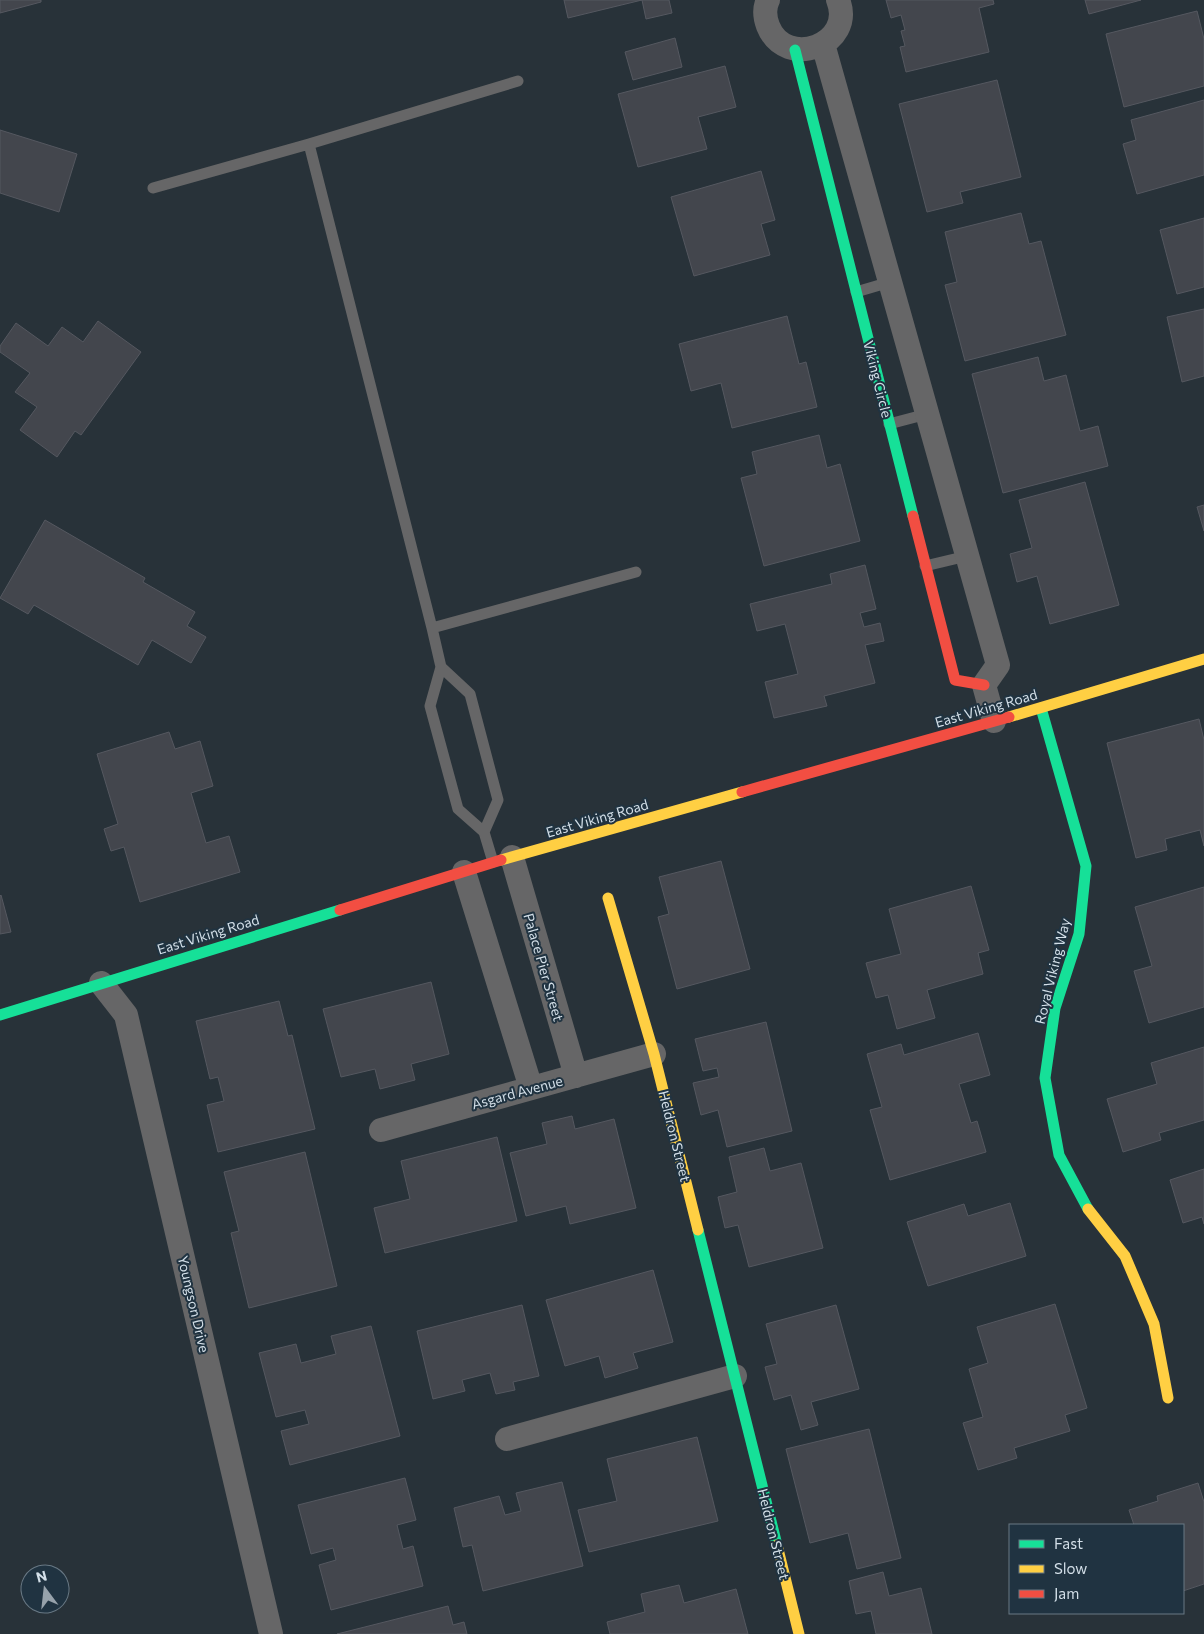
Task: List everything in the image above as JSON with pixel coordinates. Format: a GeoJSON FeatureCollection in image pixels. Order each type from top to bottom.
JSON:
{"type":"FeatureCollection","features":[{"type":"Feature","properties":{"kind":"street"},"geometry":{"type":"LineString","coordinates":[[768,0],[766,4],[766,19],[771,33],[781,43],[795,50],[810,49],[824,44],[834,34],[840,20],[838,0]]}},
{"type":"Feature","properties":{"kind":"street"},"geometry":{"type":"LineString","coordinates":[[824,44],[848,148],[890,282],[998,665],[984,685],[994,721]]}},
{"type":"Feature","properties":{"kind":"street","name":"Viking Circle"},"geometry":{"type":"LineString","coordinates":[[795,50],[826,154],[856,292],[955,680],[984,685]]}},
{"type":"Feature","properties":{"kind":"street","name":"East Viking Road"},"geometry":{"type":"LineString","coordinates":[[0,1015],[503,860],[1041,708],[1204,659]]}},
{"type":"Feature","properties":{"kind":"street","name":"Royal Viking Way"},"geometry":{"type":"LineString","coordinates":[[1041,708],[1086,866],[1079,934],[1055,1008],[1045,1078],[1059,1156],[1088,1209],[1125,1256],[1154,1324],[1168,1398]]}},
{"type":"Feature","properties":{"kind":"street","name":"Palace Pier Street"},"geometry":{"type":"LineString","coordinates":[[503,860],[576,1076]]}},
{"type":"Feature","properties":{"kind":"street"},"geometry":{"type":"LineString","coordinates":[[464,872],[532,1088]]}},
{"type":"Feature","properties":{"kind":"street","name":"Heldron Street"},"geometry":{"type":"LineString","coordinates":[[608,898],[654,1054],[799,1634]]}},
{"type":"Feature","properties":{"kind":"street","name":"Youngson Drive"},"geometry":{"type":"LineString","coordinates":[[101,983],[126,1015],[272,1634]]}},
{"type":"Feature","properties":{"kind":"street","name":"Asgard Avenue"},"geometry":{"type":"LineString","coordinates":[[380,1130],[654,1054]]}},
{"type":"Feature","properties":{"kind":"street"},"geometry":{"type":"LineString","coordinates":[[507,1439],[735,1376]]}},
{"type":"Feature","properties":{"kind":"lane"},"geometry":{"type":"LineString","coordinates":[[153,188],[309,144],[518,81]]}},
{"type":"Feature","properties":{"kind":"lane"},"geometry":{"type":"LineString","coordinates":[[309,144],[441,667],[430,706],[458,809],[484,832],[503,860]]}},
{"type":"Feature","properties":{"kind":"lane"},"geometry":{"type":"LineString","coordinates":[[856,292],[890,282]]}},
{"type":"Feature","properties":{"kind":"lane"},"geometry":{"type":"LineString","coordinates":[[889,424],[927,414]]}},
{"type":"Feature","properties":{"kind":"lane"},"geometry":{"type":"LineString","coordinates":[[925,566],[966,556]]}},
{"type":"Feature","properties":{"kind":"lane"},"geometry":{"type":"LineString","coordinates":[[432,628],[636,572]]}},
{"type":"Feature","properties":{"kind":"lane"},"geometry":{"type":"LineString","coordinates":[[441,667],[470,694],[498,800],[484,832]]}},
{"type":"Feature","properties":{"kind":"building"},"geometry":{"type":"Polygon","coordinates":[[[0,0],[41,0],[41,2],[0,13],[0,0]]]}},
{"type":"Feature","properties":{"kind":"building"},"geometry":{"type":"Polygon","coordinates":[[[564,0],[642,0],[568,18],[564,0]]]}},
{"type":"Feature","properties":{"kind":"building"},"geometry":{"type":"Polygon","coordinates":[[[642,0],[669,0],[672,13],[646,19],[642,0]]]}},
{"type":"Feature","properties":{"kind":"building"},"geometry":{"type":"Polygon","coordinates":[[[886,0],[993,0],[994,4],[979,8],[989,52],[906,72],[900,47],[905,46],[901,31],[905,30],[901,15],[891,18],[886,0]]]}},
{"type":"Feature","properties":{"kind":"building"},"geometry":{"type":"Polygon","coordinates":[[[1085,0],[1141,0],[1089,14],[1085,0]]]}},
{"type":"Feature","properties":{"kind":"building"},"geometry":{"type":"Polygon","coordinates":[[[1197,11],[1204,39],[1204,86],[1124,107],[1106,34],[1197,11]]]}},
{"type":"Feature","properties":{"kind":"building"},"geometry":{"type":"Polygon","coordinates":[[[675,38],[682,67],[633,80],[625,52],[675,38]]]}},
{"type":"Feature","properties":{"kind":"building"},"geometry":{"type":"Polygon","coordinates":[[[725,66],[736,107],[698,117],[707,149],[638,167],[618,94],[725,66]]]}},
{"type":"Feature","properties":{"kind":"building"},"geometry":{"type":"Polygon","coordinates":[[[997,80],[1021,177],[960,192],[963,203],[927,212],[899,104],[997,80]]]}},
{"type":"Feature","properties":{"kind":"building"},"geometry":{"type":"Polygon","coordinates":[[[1204,100],[1204,175],[1137,194],[1123,144],[1136,140],[1131,120],[1204,100]]]}},
{"type":"Feature","properties":{"kind":"building"},"geometry":{"type":"Polygon","coordinates":[[[0,130],[77,154],[59,212],[0,193],[0,130]]]}},
{"type":"Feature","properties":{"kind":"building"},"geometry":{"type":"Polygon","coordinates":[[[761,171],[775,220],[761,224],[770,255],[694,276],[671,197],[761,171]]]}},
{"type":"Feature","properties":{"kind":"building"},"geometry":{"type":"Polygon","coordinates":[[[1021,213],[1029,244],[1041,241],[1066,335],[965,361],[945,285],[957,282],[945,232],[1021,213]]]}},
{"type":"Feature","properties":{"kind":"building"},"geometry":{"type":"Polygon","coordinates":[[[1204,218],[1204,287],[1177,294],[1160,230],[1204,218]]]}},
{"type":"Feature","properties":{"kind":"building"},"geometry":{"type":"Polygon","coordinates":[[[1204,309],[1204,376],[1182,382],[1167,317],[1204,309]]]}},
{"type":"Feature","properties":{"kind":"building"},"geometry":{"type":"Polygon","coordinates":[[[787,316],[799,364],[806,362],[817,407],[732,428],[721,383],[691,391],[679,344],[787,316]]]}},
{"type":"Feature","properties":{"kind":"building"},"geometry":{"type":"Polygon","coordinates":[[[98,321],[141,352],[81,435],[75,431],[57,457],[20,430],[37,407],[15,392],[30,373],[0,352],[0,346],[16,323],[48,346],[62,327],[83,342],[98,321]]]}},
{"type":"Feature","properties":{"kind":"building"},"geometry":{"type":"Polygon","coordinates":[[[1038,357],[1044,381],[1066,375],[1080,431],[1098,426],[1108,466],[1003,493],[972,374],[1038,357]]]}},
{"type":"Feature","properties":{"kind":"building"},"geometry":{"type":"Polygon","coordinates":[[[819,435],[827,468],[840,464],[860,541],[764,566],[741,478],[757,474],[752,452],[819,435]]]}},
{"type":"Feature","properties":{"kind":"building"},"geometry":{"type":"Polygon","coordinates":[[[1085,482],[1119,605],[1050,624],[1037,576],[1017,582],[1010,554],[1032,548],[1019,500],[1085,482]]]}},
{"type":"Feature","properties":{"kind":"building"},"geometry":{"type":"Polygon","coordinates":[[[1204,505],[1204,531],[1197,507],[1204,505]]]}},
{"type":"Feature","properties":{"kind":"building"},"geometry":{"type":"Polygon","coordinates":[[[45,520],[145,578],[143,582],[195,612],[187,626],[206,637],[191,663],[152,640],[138,665],[34,605],[28,614],[0,598],[45,520]]]}},
{"type":"Feature","properties":{"kind":"building"},"geometry":{"type":"Polygon","coordinates":[[[865,565],[876,609],[860,613],[864,627],[880,623],[884,641],[865,645],[875,683],[824,696],[827,706],[774,718],[765,682],[798,674],[785,624],[757,631],[750,604],[832,584],[830,574],[865,565]]]}},
{"type":"Feature","properties":{"kind":"building"},"geometry":{"type":"Polygon","coordinates":[[[1199,719],[1204,740],[1204,846],[1200,830],[1165,839],[1167,850],[1136,858],[1107,743],[1199,719]]]}},
{"type":"Feature","properties":{"kind":"building"},"geometry":{"type":"Polygon","coordinates":[[[169,732],[175,749],[200,741],[213,786],[191,793],[206,843],[229,836],[240,872],[140,902],[124,847],[111,851],[104,829],[118,824],[97,754],[169,732]]]}},
{"type":"Feature","properties":{"kind":"building"},"geometry":{"type":"Polygon","coordinates":[[[721,861],[750,969],[677,989],[658,917],[669,914],[659,877],[721,861]]]}},
{"type":"Feature","properties":{"kind":"building"},"geometry":{"type":"Polygon","coordinates":[[[971,886],[989,950],[978,953],[983,974],[927,990],[935,1018],[897,1029],[888,995],[876,998],[866,963],[901,954],[889,909],[971,886]]]}},
{"type":"Feature","properties":{"kind":"building"},"geometry":{"type":"Polygon","coordinates":[[[1204,887],[1204,1007],[1149,1023],[1134,971],[1152,966],[1135,907],[1204,887]]]}},
{"type":"Feature","properties":{"kind":"building"},"geometry":{"type":"Polygon","coordinates":[[[0,896],[11,932],[0,934],[0,896]]]}},
{"type":"Feature","properties":{"kind":"building"},"geometry":{"type":"Polygon","coordinates":[[[431,982],[449,1054],[411,1064],[415,1080],[380,1089],[375,1069],[341,1077],[323,1009],[431,982]]]}},
{"type":"Feature","properties":{"kind":"building"},"geometry":{"type":"Polygon","coordinates":[[[279,1001],[288,1036],[292,1035],[315,1129],[218,1152],[207,1105],[224,1101],[218,1077],[210,1079],[196,1021],[279,1001]]]}},
{"type":"Feature","properties":{"kind":"building"},"geometry":{"type":"Polygon","coordinates":[[[766,1022],[792,1131],[727,1147],[718,1110],[701,1115],[693,1083],[719,1077],[717,1068],[703,1071],[695,1039],[766,1022]]]}},
{"type":"Feature","properties":{"kind":"building"},"geometry":{"type":"Polygon","coordinates":[[[978,1033],[990,1075],[959,1084],[971,1123],[977,1121],[986,1152],[890,1180],[870,1110],[882,1107],[867,1054],[901,1044],[904,1055],[978,1033]]]}},
{"type":"Feature","properties":{"kind":"building"},"geometry":{"type":"Polygon","coordinates":[[[1204,1047],[1204,1120],[1159,1133],[1161,1140],[1123,1152],[1107,1099],[1157,1084],[1151,1063],[1204,1047]]]}},
{"type":"Feature","properties":{"kind":"building"},"geometry":{"type":"Polygon","coordinates":[[[572,1116],[575,1129],[614,1119],[636,1208],[570,1224],[566,1206],[526,1216],[510,1153],[547,1144],[542,1123],[572,1116]]]}},
{"type":"Feature","properties":{"kind":"building"},"geometry":{"type":"Polygon","coordinates":[[[497,1137],[517,1221],[385,1253],[374,1208],[410,1199],[401,1161],[497,1137]]]}},
{"type":"Feature","properties":{"kind":"building"},"geometry":{"type":"Polygon","coordinates":[[[764,1148],[770,1171],[801,1163],[823,1248],[749,1267],[738,1225],[725,1228],[718,1197],[737,1192],[729,1157],[764,1148]]]}},
{"type":"Feature","properties":{"kind":"building"},"geometry":{"type":"Polygon","coordinates":[[[305,1152],[337,1286],[249,1308],[231,1233],[239,1231],[224,1172],[305,1152]]]}},
{"type":"Feature","properties":{"kind":"building"},"geometry":{"type":"Polygon","coordinates":[[[1204,1169],[1204,1224],[1202,1217],[1183,1223],[1170,1180],[1204,1169]]]}},
{"type":"Feature","properties":{"kind":"building"},"geometry":{"type":"Polygon","coordinates":[[[1010,1203],[1026,1256],[928,1286],[907,1222],[964,1204],[968,1216],[1010,1203]]]}},
{"type":"Feature","properties":{"kind":"building"},"geometry":{"type":"Polygon","coordinates":[[[653,1270],[673,1342],[633,1353],[638,1368],[605,1378],[599,1356],[565,1366],[546,1300],[653,1270]]]}},
{"type":"Feature","properties":{"kind":"building"},"geometry":{"type":"Polygon","coordinates":[[[1055,1304],[1087,1408],[1065,1415],[1070,1431],[1014,1448],[1017,1458],[978,1470],[963,1423],[983,1417],[969,1369],[988,1363],[977,1327],[1055,1304]]]}},
{"type":"Feature","properties":{"kind":"building"},"geometry":{"type":"Polygon","coordinates":[[[522,1305],[539,1376],[513,1382],[515,1390],[496,1394],[490,1373],[462,1380],[465,1391],[433,1399],[417,1331],[522,1305]]]}},
{"type":"Feature","properties":{"kind":"building"},"geometry":{"type":"Polygon","coordinates":[[[836,1305],[859,1389],[811,1402],[818,1425],[801,1430],[791,1395],[774,1400],[765,1367],[777,1364],[766,1324],[836,1305]]]}},
{"type":"Feature","properties":{"kind":"building"},"geometry":{"type":"Polygon","coordinates":[[[371,1326],[400,1436],[290,1465],[281,1431],[309,1424],[305,1410],[276,1417],[259,1353],[296,1344],[301,1363],[336,1354],[331,1336],[371,1326]]]}},
{"type":"Feature","properties":{"kind":"building"},"geometry":{"type":"Polygon","coordinates":[[[869,1429],[901,1558],[857,1569],[848,1533],[810,1543],[786,1449],[869,1429]]]}},
{"type":"Feature","properties":{"kind":"building"},"geometry":{"type":"Polygon","coordinates":[[[697,1437],[718,1521],[589,1552],[578,1510],[617,1501],[607,1459],[697,1437]]]}},
{"type":"Feature","properties":{"kind":"building"},"geometry":{"type":"Polygon","coordinates":[[[405,1478],[416,1520],[397,1525],[403,1549],[413,1546],[423,1586],[331,1610],[319,1565],[336,1560],[333,1548],[311,1554],[298,1505],[405,1478]]]}},
{"type":"Feature","properties":{"kind":"building"},"geometry":{"type":"Polygon","coordinates":[[[562,1482],[583,1566],[483,1591],[472,1545],[463,1547],[454,1508],[499,1496],[505,1515],[521,1511],[516,1493],[562,1482]]]}},
{"type":"Feature","properties":{"kind":"building"},"geometry":{"type":"Polygon","coordinates":[[[1198,1483],[1204,1502],[1204,1584],[1184,1591],[1184,1524],[1134,1524],[1129,1510],[1158,1501],[1157,1496],[1198,1483]]]}},
{"type":"Feature","properties":{"kind":"building"},"geometry":{"type":"Polygon","coordinates":[[[883,1572],[889,1596],[921,1588],[932,1634],[876,1634],[871,1611],[856,1614],[849,1581],[883,1572]]]}},
{"type":"Feature","properties":{"kind":"building"},"geometry":{"type":"Polygon","coordinates":[[[679,1585],[684,1603],[736,1589],[748,1634],[610,1634],[607,1622],[645,1612],[641,1594],[679,1585]]]}},
{"type":"Feature","properties":{"kind":"building"},"geometry":{"type":"Polygon","coordinates":[[[448,1606],[453,1625],[464,1622],[467,1634],[337,1634],[448,1606]]]}},
{"type":"Feature","properties":{"kind":"traffic: fast"},"geometry":{"type":"LineString","coordinates":[[795,50],[913,516]]}},
{"type":"Feature","properties":{"kind":"traffic: fast"},"geometry":{"type":"LineString","coordinates":[[1041,708],[1086,866],[1079,934],[1055,1008],[1045,1078],[1059,1155],[1088,1209]]}},
{"type":"Feature","properties":{"kind":"traffic: fast"},"geometry":{"type":"LineString","coordinates":[[0,1015],[340,910]]}},
{"type":"Feature","properties":{"kind":"traffic: fast"},"geometry":{"type":"LineString","coordinates":[[698,1230],[777,1545]]}},
{"type":"Feature","properties":{"kind":"traffic: slow"},"geometry":{"type":"LineString","coordinates":[[1009,717],[1204,659]]}},
{"type":"Feature","properties":{"kind":"traffic: slow"},"geometry":{"type":"LineString","coordinates":[[501,860],[742,792]]}},
{"type":"Feature","properties":{"kind":"traffic: slow"},"geometry":{"type":"LineString","coordinates":[[608,898],[654,1054],[698,1230]]}},
{"type":"Feature","properties":{"kind":"traffic: slow"},"geometry":{"type":"LineString","coordinates":[[1088,1209],[1125,1256],[1154,1324],[1168,1398]]}},
{"type":"Feature","properties":{"kind":"traffic: slow"},"geometry":{"type":"LineString","coordinates":[[777,1545],[799,1634]]}},
{"type":"Feature","properties":{"kind":"traffic: jam"},"geometry":{"type":"LineString","coordinates":[[913,516],[955,680],[984,685]]}},
{"type":"Feature","properties":{"kind":"traffic: jam"},"geometry":{"type":"LineString","coordinates":[[742,792],[1009,717]]}},
{"type":"Feature","properties":{"kind":"traffic: jam"},"geometry":{"type":"LineString","coordinates":[[340,910],[501,860]]}}]}
